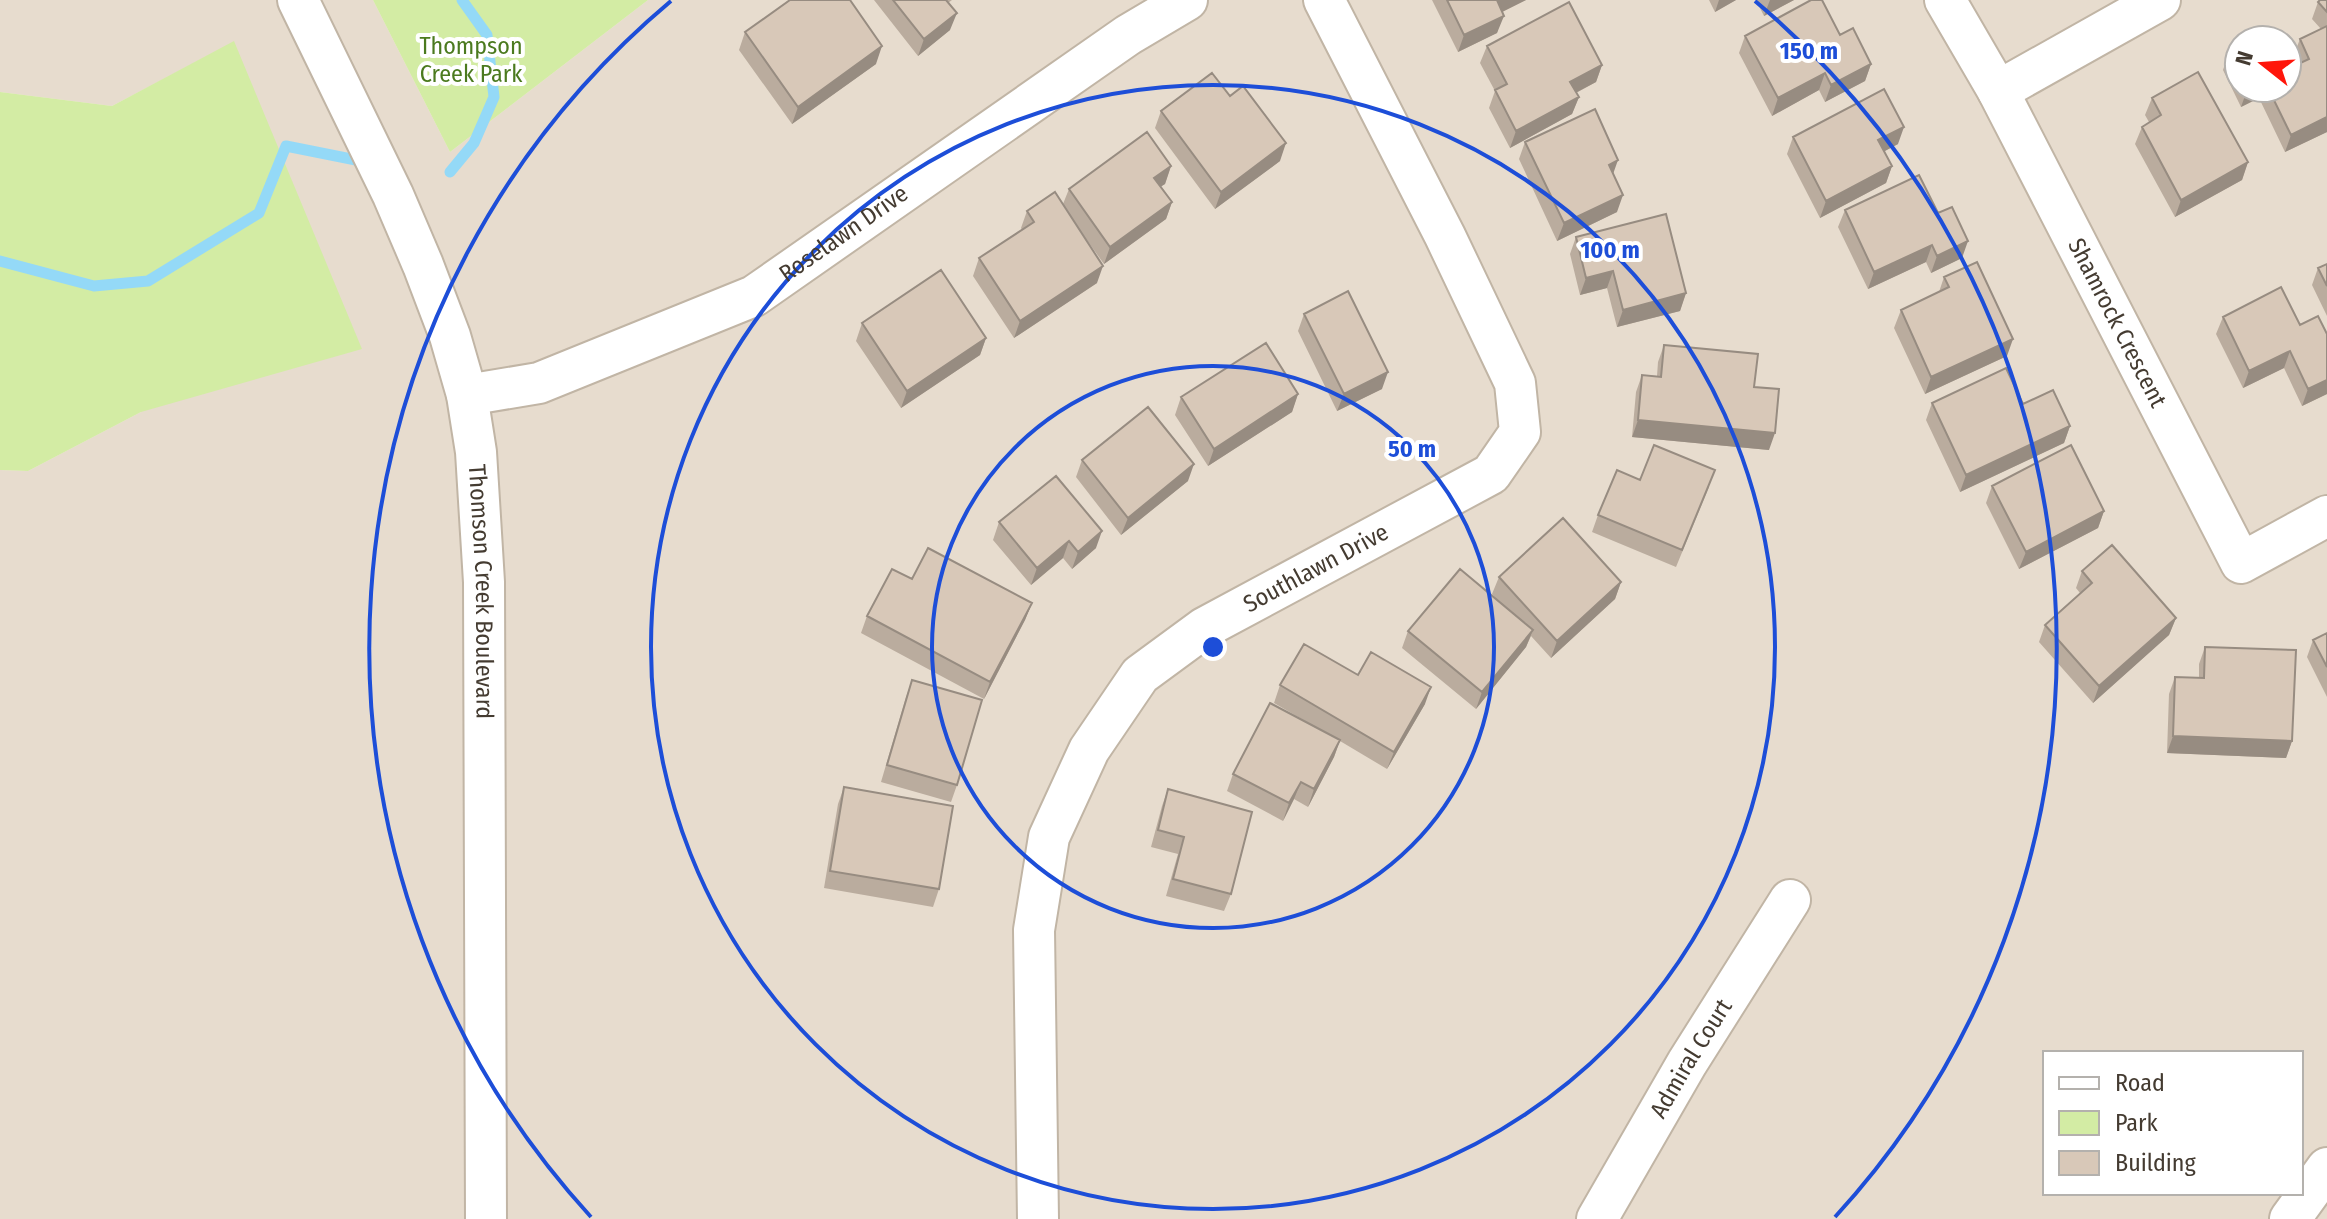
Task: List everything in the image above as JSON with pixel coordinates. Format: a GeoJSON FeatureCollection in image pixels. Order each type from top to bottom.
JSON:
{"type":"FeatureCollection","features":[{"type":"Feature","properties":{"kind":"street","name":"Thomson Creek Boulevard"},"geometry":{"type":"LineString","coordinates":[[298,0],[393,195],[450,336],[467,395],[477,467],[484,582],[486,1219]]}},
{"type":"Feature","properties":{"kind":"street","name":"Roselawn Drive"},"geometry":{"type":"LineString","coordinates":[[467,395],[539,383],[754,296],[1128,35],[1187,0]]}},
{"type":"Feature","properties":{"kind":"street","name":"Southlawn Drive"},"geometry":{"type":"LineString","coordinates":[[1038,1219],[1034,930],[1049,837],[1089,750],[1140,675],[1204,628],[1491,474],[1520,432],[1515,383],[1445,236],[1324,0]]}},
{"type":"Feature","properties":{"kind":"street","name":"Shamrock Crescent"},"geometry":{"type":"LineString","coordinates":[[1945,0],[1998,91],[2241,563],[2327,516]]}},
{"type":"Feature","properties":{"kind":"street"},"geometry":{"type":"LineString","coordinates":[[1998,91],[2160,0]]}},
{"type":"Feature","properties":{"kind":"street","name":"Admiral Court"},"geometry":{"type":"LineString","coordinates":[[1597,1219],[1687,1063],[1790,900]]}},
{"type":"Feature","properties":{"kind":"street"},"geometry":{"type":"LineString","coordinates":[[2290,1219],[2327,1168]]}},
{"type":"Feature","properties":{"kind":"shaded area"},"geometry":{"type":"Polygon","coordinates":[[[0,0],[373,0],[450,152],[648,0],[2327,0],[2327,1219],[0,1219],[0,470],[28,471],[141,412],[234,42],[112,106],[0,92],[0,0]]]}},
{"type":"Feature","properties":{"kind":"green space","name":"Thompson Creek Park"},"geometry":{"type":"Polygon","coordinates":[[[373,0],[648,0],[450,152],[373,0]]]}},
{"type":"Feature","properties":{"kind":"green space"},"geometry":{"type":"Polygon","coordinates":[[[234,41],[362,349],[141,412],[28,471],[0,470],[0,92],[112,106],[234,41]]]}},
{"type":"Feature","properties":{"kind":"building"},"geometry":{"type":"Polygon","coordinates":[[[790,0],[850,0],[882,46],[798,107],[745,32],[790,0]]]}},
{"type":"Feature","properties":{"kind":"building"},"geometry":{"type":"Polygon","coordinates":[[[893,0],[946,0],[957,13],[924,39],[893,0]]]}},
{"type":"Feature","properties":{"kind":"building"},"geometry":{"type":"Polygon","coordinates":[[[1447,0],[1497,0],[1504,16],[1464,35],[1447,0]]]}},
{"type":"Feature","properties":{"kind":"building"},"geometry":{"type":"Polygon","coordinates":[[[1811,0],[1822,0],[1840,35],[1853,28],[1871,64],[1831,85],[1825,73],[1778,98],[1745,36],[1811,0]]]}},
{"type":"Feature","properties":{"kind":"building"},"geometry":{"type":"Polygon","coordinates":[[[2327,0],[2327,12],[2318,2],[2327,0]]]}},
{"type":"Feature","properties":{"kind":"building"},"geometry":{"type":"Polygon","coordinates":[[[1569,2],[1602,65],[1570,82],[1579,97],[1516,131],[1495,90],[1507,84],[1487,46],[1569,2]]]}},
{"type":"Feature","properties":{"kind":"building"},"geometry":{"type":"Polygon","coordinates":[[[2327,26],[2327,117],[2291,135],[2276,104],[2303,104],[2303,62],[2309,59],[2303,38],[2327,26]]]}},
{"type":"Feature","properties":{"kind":"building"},"geometry":{"type":"Polygon","coordinates":[[[2198,72],[2248,162],[2181,200],[2142,127],[2161,115],[2152,98],[2198,72]]]}},
{"type":"Feature","properties":{"kind":"building"},"geometry":{"type":"Polygon","coordinates":[[[1212,73],[1230,96],[1243,86],[1286,143],[1221,192],[1161,111],[1212,73]]]}},
{"type":"Feature","properties":{"kind":"building"},"geometry":{"type":"Polygon","coordinates":[[[1884,89],[1904,127],[1878,140],[1892,166],[1826,201],[1793,137],[1884,89]]]}},
{"type":"Feature","properties":{"kind":"building"},"geometry":{"type":"Polygon","coordinates":[[[1595,109],[1618,160],[1609,165],[1623,195],[1564,223],[1525,142],[1595,109]]]}},
{"type":"Feature","properties":{"kind":"building"},"geometry":{"type":"Polygon","coordinates":[[[1147,132],[1171,166],[1154,178],[1172,202],[1110,247],[1069,189],[1147,132]]]}},
{"type":"Feature","properties":{"kind":"building"},"geometry":{"type":"Polygon","coordinates":[[[1919,175],[1938,213],[1952,207],[1968,241],[1937,256],[1932,245],[1874,272],[1845,210],[1919,175]]]}},
{"type":"Feature","properties":{"kind":"building"},"geometry":{"type":"Polygon","coordinates":[[[1055,192],[1103,266],[1020,321],[979,258],[1034,222],[1027,211],[1055,192]]]}},
{"type":"Feature","properties":{"kind":"building"},"geometry":{"type":"Polygon","coordinates":[[[1666,214],[1686,293],[1623,310],[1613,271],[1586,278],[1576,237],[1666,214]]]}},
{"type":"Feature","properties":{"kind":"building"},"geometry":{"type":"Polygon","coordinates":[[[1977,262],[2013,339],[1931,377],[1901,310],[1949,287],[1944,277],[1977,262]]]}},
{"type":"Feature","properties":{"kind":"building"},"geometry":{"type":"Polygon","coordinates":[[[2327,264],[2327,286],[2318,268],[2327,264]]]}},
{"type":"Feature","properties":{"kind":"building"},"geometry":{"type":"Polygon","coordinates":[[[941,270],[986,338],[907,391],[862,323],[941,270]]]}},
{"type":"Feature","properties":{"kind":"building"},"geometry":{"type":"Polygon","coordinates":[[[2281,287],[2300,325],[2318,316],[2327,334],[2327,380],[2308,389],[2290,351],[2249,371],[2223,317],[2281,287]]]}},
{"type":"Feature","properties":{"kind":"building"},"geometry":{"type":"Polygon","coordinates":[[[1348,291],[1388,372],[1344,394],[1304,314],[1348,291]]]}},
{"type":"Feature","properties":{"kind":"building"},"geometry":{"type":"Polygon","coordinates":[[[1266,343],[1298,394],[1214,449],[1181,397],[1266,343]]]}},
{"type":"Feature","properties":{"kind":"building"},"geometry":{"type":"Polygon","coordinates":[[[1664,345],[1758,354],[1754,387],[1779,389],[1775,433],[1638,420],[1642,375],[1661,377],[1664,345]]]}},
{"type":"Feature","properties":{"kind":"building"},"geometry":{"type":"Polygon","coordinates":[[[2006,368],[2023,404],[2053,390],[2070,426],[1966,475],[1932,403],[2006,368]]]}},
{"type":"Feature","properties":{"kind":"building"},"geometry":{"type":"Polygon","coordinates":[[[1148,407],[1194,464],[1128,518],[1082,460],[1148,407]]]}},
{"type":"Feature","properties":{"kind":"building"},"geometry":{"type":"Polygon","coordinates":[[[1654,445],[1715,470],[1682,550],[1598,515],[1617,470],[1640,480],[1654,445]]]}},
{"type":"Feature","properties":{"kind":"building"},"geometry":{"type":"Polygon","coordinates":[[[2071,445],[2104,511],[2026,552],[1992,486],[2071,445]]]}},
{"type":"Feature","properties":{"kind":"building"},"geometry":{"type":"Polygon","coordinates":[[[1056,476],[1102,531],[1078,552],[1069,541],[1037,568],[999,522],[1056,476]]]}},
{"type":"Feature","properties":{"kind":"building"},"geometry":{"type":"Polygon","coordinates":[[[1563,518],[1621,582],[1557,641],[1499,577],[1563,518]]]}},
{"type":"Feature","properties":{"kind":"building"},"geometry":{"type":"Polygon","coordinates":[[[2112,545],[2176,618],[2099,686],[2045,625],[2092,583],[2082,571],[2112,545]]]}},
{"type":"Feature","properties":{"kind":"building"},"geometry":{"type":"Polygon","coordinates":[[[928,548],[1032,603],[990,682],[867,616],[892,569],[912,579],[928,548]]]}},
{"type":"Feature","properties":{"kind":"building"},"geometry":{"type":"Polygon","coordinates":[[[1460,569],[1533,630],[1482,692],[1408,631],[1460,569]]]}},
{"type":"Feature","properties":{"kind":"building"},"geometry":{"type":"Polygon","coordinates":[[[2327,633],[2327,667],[2313,640],[2327,633]]]}},
{"type":"Feature","properties":{"kind":"building"},"geometry":{"type":"Polygon","coordinates":[[[1304,644],[1358,675],[1371,652],[1431,687],[1394,752],[1280,685],[1304,644]]]}},
{"type":"Feature","properties":{"kind":"building"},"geometry":{"type":"Polygon","coordinates":[[[2205,647],[2296,650],[2292,741],[2173,736],[2175,677],[2204,678],[2205,647]]]}},
{"type":"Feature","properties":{"kind":"building"},"geometry":{"type":"Polygon","coordinates":[[[912,680],[982,700],[957,785],[887,765],[912,680]]]}},
{"type":"Feature","properties":{"kind":"building"},"geometry":{"type":"Polygon","coordinates":[[[1270,703],[1340,740],[1314,789],[1301,782],[1289,803],[1233,774],[1270,703]]]}},
{"type":"Feature","properties":{"kind":"building"},"geometry":{"type":"Polygon","coordinates":[[[844,787],[953,806],[939,889],[830,871],[844,787]]]}},
{"type":"Feature","properties":{"kind":"building"},"geometry":{"type":"Polygon","coordinates":[[[1168,789],[1252,812],[1231,894],[1173,879],[1184,837],[1158,830],[1168,789]]]}},
{"type":"Feature","properties":{"kind":"waterway"},"geometry":{"type":"LineString","coordinates":[[450,172],[474,143],[494,97],[487,35],[462,0]]}},
{"type":"Feature","properties":{"kind":"waterway"},"geometry":{"type":"LineString","coordinates":[[0,261],[94,286],[148,281],[259,213],[286,146],[366,162]]}}]}
